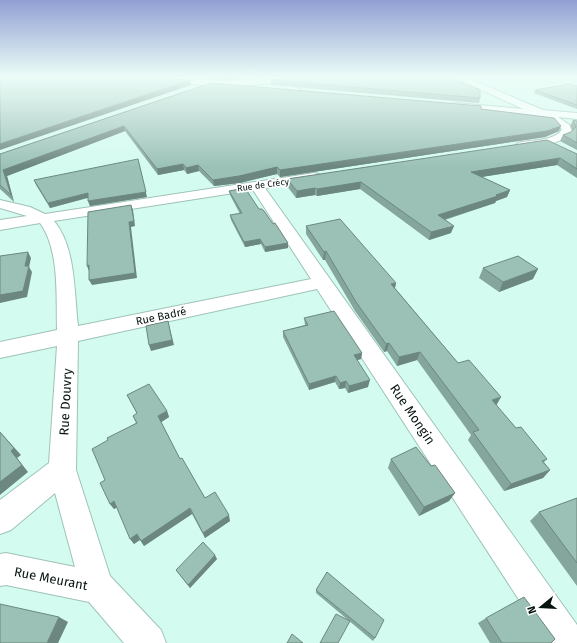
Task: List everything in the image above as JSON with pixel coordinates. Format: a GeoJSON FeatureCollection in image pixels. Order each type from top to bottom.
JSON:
{"type":"FeatureCollection","features":[{"type":"Feature","properties":{"kind":"street"},"geometry":{"type":"LineString","coordinates":[[466,107],[577,116]]}},
{"type":"Feature","properties":{"kind":"street"},"geometry":{"type":"LineString","coordinates":[[512,146],[547,141],[564,135],[567,132],[564,125],[527,107]]}},
{"type":"Feature","properties":{"kind":"street"},"geometry":{"type":"LineString","coordinates":[[547,141],[559,147]]}},
{"type":"Feature","properties":{"kind":"street","name":"Rue de Crécy"},"geometry":{"type":"LineString","coordinates":[[0,225],[327,175]]}},
{"type":"Feature","properties":{"kind":"street","name":"Rue Mongin"},"geometry":{"type":"LineString","coordinates":[[257,186],[568,643]]}},
{"type":"Feature","properties":{"kind":"street"},"geometry":{"type":"LineString","coordinates":[[0,204],[25,210],[43,218]]}},
{"type":"Feature","properties":{"kind":"street","name":"Rue Douvry"},"geometry":{"type":"LineString","coordinates":[[43,218],[52,229],[63,261],[68,335],[62,470],[97,586]]}},
{"type":"Feature","properties":{"kind":"street","name":"Rue Badré"},"geometry":{"type":"LineString","coordinates":[[0,350],[322,282]]}},
{"type":"Feature","properties":{"kind":"street"},"geometry":{"type":"LineString","coordinates":[[0,519],[62,470]]}},
{"type":"Feature","properties":{"kind":"street","name":"Rue Meurant"},"geometry":{"type":"LineString","coordinates":[[0,570],[6,569],[82,585],[97,586],[148,643]]}},
{"type":"Feature","properties":{"kind":"building"},"geometry":{"type":"Polygon","coordinates":[[[0,107],[110,107],[0,144],[0,107]]]}},
{"type":"Feature","properties":{"kind":"building"},"geometry":{"type":"Polygon","coordinates":[[[140,107],[481,107],[481,109],[554,118],[561,126],[547,131],[280,170],[277,167],[239,176],[213,180],[198,165],[186,168],[183,164],[157,169],[124,126],[3,170],[11,195],[0,185],[0,154],[140,107]]]}},
{"type":"Feature","properties":{"kind":"building"},"geometry":{"type":"Polygon","coordinates":[[[573,120],[577,121],[577,143],[563,135],[571,132],[576,127],[573,120]]]}},
{"type":"Feature","properties":{"kind":"building"},"geometry":{"type":"Polygon","coordinates":[[[547,140],[577,154],[577,169],[560,158],[471,172],[510,190],[496,195],[498,196],[438,215],[454,226],[431,232],[361,182],[297,191],[287,179],[547,140]]]}},
{"type":"Feature","properties":{"kind":"building"},"geometry":{"type":"Polygon","coordinates":[[[138,159],[146,192],[88,201],[88,193],[48,203],[34,180],[138,159]]]}},
{"type":"Feature","properties":{"kind":"building"},"geometry":{"type":"Polygon","coordinates":[[[245,188],[259,209],[264,211],[273,224],[275,223],[288,243],[265,247],[260,239],[244,242],[230,215],[242,213],[229,191],[245,188]]]}},
{"type":"Feature","properties":{"kind":"building"},"geometry":{"type":"Polygon","coordinates":[[[131,205],[134,221],[129,222],[135,273],[89,280],[89,265],[87,266],[88,212],[131,205]]]}},
{"type":"Feature","properties":{"kind":"building"},"geometry":{"type":"Polygon","coordinates":[[[340,219],[396,283],[391,284],[458,363],[469,360],[501,397],[492,400],[516,428],[521,427],[547,459],[542,461],[550,470],[511,484],[473,432],[479,430],[420,352],[399,357],[389,343],[386,344],[356,302],[326,251],[324,252],[306,226],[340,219]]]}},
{"type":"Feature","properties":{"kind":"building"},"geometry":{"type":"Polygon","coordinates":[[[28,252],[25,266],[29,266],[23,291],[0,295],[0,256],[28,252]]]}},
{"type":"Feature","properties":{"kind":"building"},"geometry":{"type":"Polygon","coordinates":[[[518,256],[538,269],[503,282],[483,268],[518,256]]]}},
{"type":"Feature","properties":{"kind":"building"},"geometry":{"type":"Polygon","coordinates":[[[334,311],[362,353],[354,355],[370,380],[349,386],[346,381],[340,383],[336,376],[309,384],[283,331],[308,325],[304,318],[334,311]]]}},
{"type":"Feature","properties":{"kind":"building"},"geometry":{"type":"Polygon","coordinates":[[[168,321],[172,340],[149,345],[146,326],[168,321]]]}},
{"type":"Feature","properties":{"kind":"building"},"geometry":{"type":"Polygon","coordinates":[[[149,384],[167,411],[158,416],[180,459],[182,458],[205,498],[215,492],[229,515],[203,533],[190,508],[141,541],[137,534],[130,539],[114,501],[110,504],[100,483],[105,480],[92,449],[108,440],[107,438],[137,423],[133,416],[137,413],[127,395],[149,384]]]}},
{"type":"Feature","properties":{"kind":"building"},"geometry":{"type":"Polygon","coordinates":[[[0,432],[14,448],[11,451],[22,465],[0,482],[0,432]]]}},
{"type":"Feature","properties":{"kind":"building"},"geometry":{"type":"Polygon","coordinates":[[[416,447],[431,466],[435,465],[455,493],[424,507],[391,459],[416,447]]]}},
{"type":"Feature","properties":{"kind":"building"},"geometry":{"type":"Polygon","coordinates":[[[577,498],[577,563],[539,512],[577,498]]]}},
{"type":"Feature","properties":{"kind":"building"},"geometry":{"type":"Polygon","coordinates":[[[203,542],[215,555],[188,585],[176,570],[203,542]]]}},
{"type":"Feature","properties":{"kind":"building"},"geometry":{"type":"Polygon","coordinates":[[[327,572],[384,620],[375,638],[316,590],[327,572]]]}},
{"type":"Feature","properties":{"kind":"building"},"geometry":{"type":"Polygon","coordinates":[[[524,597],[555,639],[551,643],[502,643],[486,618],[524,597]]]}},
{"type":"Feature","properties":{"kind":"building"},"geometry":{"type":"Polygon","coordinates":[[[0,604],[59,617],[47,643],[0,643],[0,604]]]}},
{"type":"Feature","properties":{"kind":"building"},"geometry":{"type":"Polygon","coordinates":[[[336,614],[350,621],[338,643],[320,643],[336,614]]]}},
{"type":"Feature","properties":{"kind":"building"},"geometry":{"type":"Polygon","coordinates":[[[292,634],[303,643],[287,643],[292,634]]]}}]}
